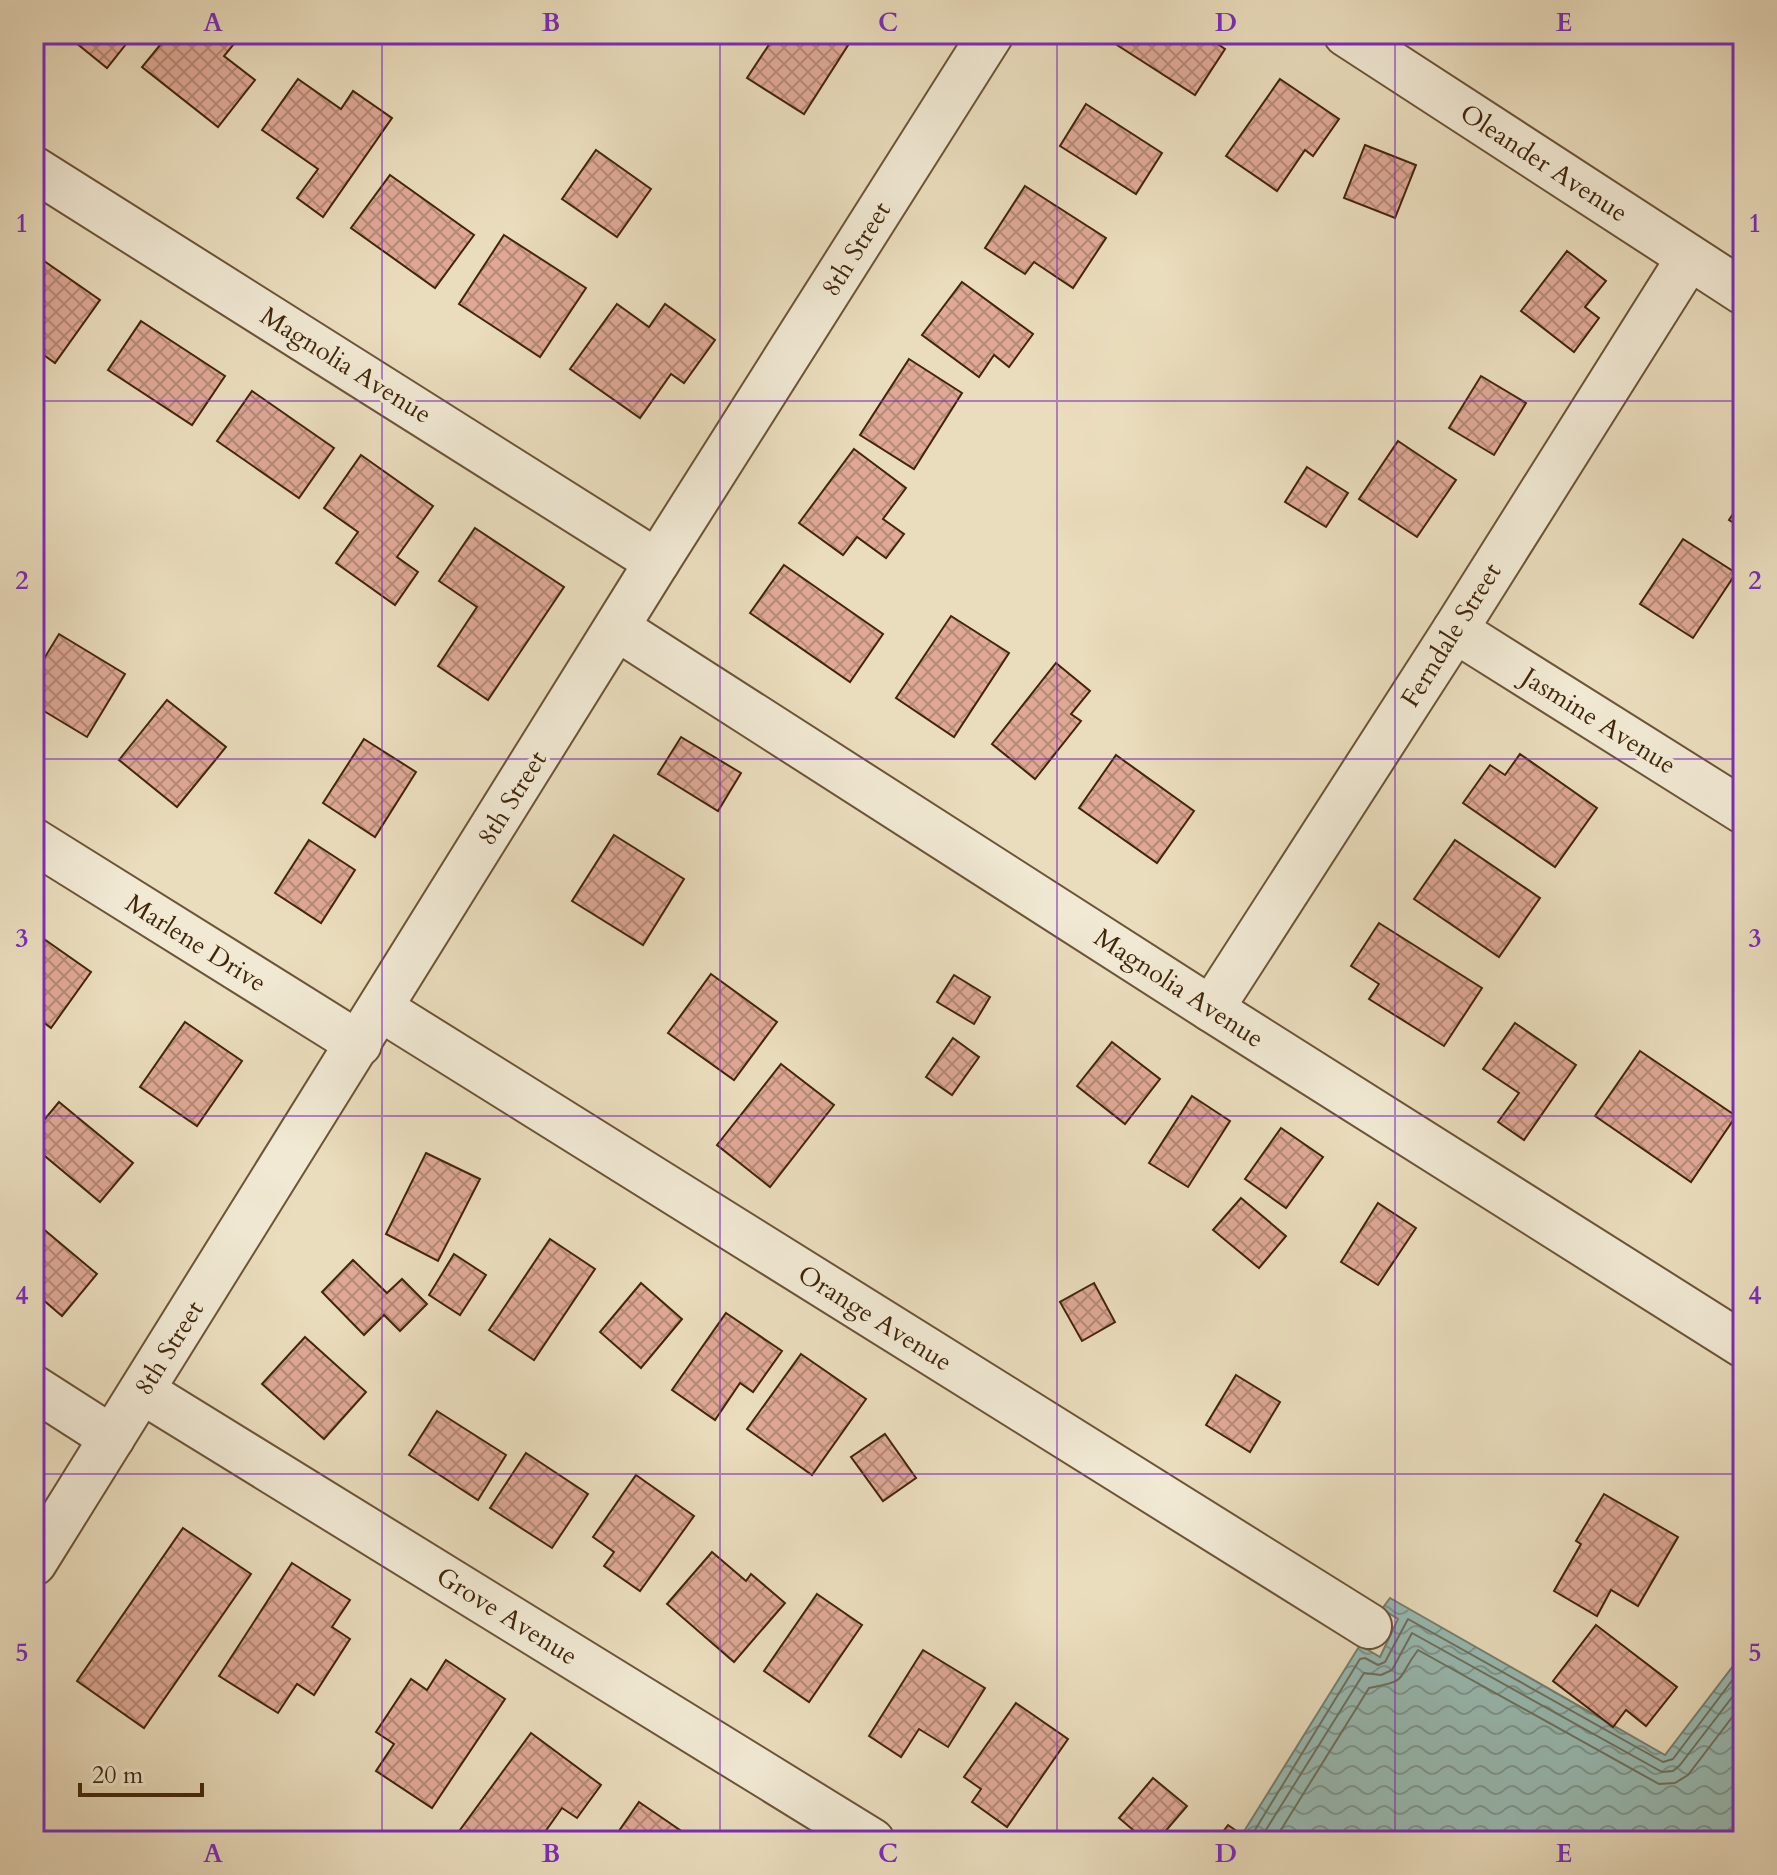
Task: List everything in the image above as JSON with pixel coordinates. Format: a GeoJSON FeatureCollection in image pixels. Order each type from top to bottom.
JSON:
{"type":"FeatureCollection","features":[{"type":"Feature","properties":{"kind":"street","name":"8th Street"},"geometry":{"type":"LineString","coordinates":[[34,1563],[657,562],[991,34]]}},
{"type":"Feature","properties":{"kind":"street","name":"Oleander Avenue"},"geometry":{"type":"LineString","coordinates":[[1346,34],[1743,292]]}},
{"type":"Feature","properties":{"kind":"street","name":"Magnolia Avenue"},"geometry":{"type":"LineString","coordinates":[[34,169],[657,562]]}},
{"type":"Feature","properties":{"kind":"street","name":"Ferndale Street"},"geometry":{"type":"LineString","coordinates":[[1211,1009],[1689,258]]}},
{"type":"Feature","properties":{"kind":"street","name":"Magnolia Avenue"},"geometry":{"type":"LineString","coordinates":[[617,628],[1743,1345]]}},
{"type":"Feature","properties":{"kind":"street","name":"Jasmine Avenue"},"geometry":{"type":"LineString","coordinates":[[1455,630],[1743,811]]}},
{"type":"Feature","properties":{"kind":"street","name":"Marlene Drive"},"geometry":{"type":"LineString","coordinates":[[34,841],[370,1026]]}},
{"type":"Feature","properties":{"kind":"street","name":"Orange Avenue"},"geometry":{"type":"LineString","coordinates":[[370,1026],[1369,1626]]}},
{"type":"Feature","properties":{"kind":"street"},"geometry":{"type":"LineString","coordinates":[[34,1388],[112,1438]]}},
{"type":"Feature","properties":{"kind":"street","name":"Grove Avenue"},"geometry":{"type":"LineString","coordinates":[[142,1391],[872,1841]]}},
{"type":"Feature","properties":{"kind":"water"},"geometry":{"type":"Polygon","coordinates":[[[1390,1598],[1665,1755],[1743,1653],[1743,1841],[1238,1841],[1360,1645],[1380,1657],[1398,1619],[1382,1609],[1390,1598]]]}},
{"type":"Feature","properties":{"kind":"building"},"geometry":{"type":"Polygon","coordinates":[[[65,34],[134,34],[107,68],[65,34]]]}},
{"type":"Feature","properties":{"kind":"building"},"geometry":{"type":"Polygon","coordinates":[[[169,34],[242,34],[224,56],[255,80],[218,127],[142,67],[169,34]]]}},
{"type":"Feature","properties":{"kind":"building"},"geometry":{"type":"Polygon","coordinates":[[[763,34],[844,34],[852,39],[804,114],[747,78],[772,40],[763,34]]]}},
{"type":"Feature","properties":{"kind":"building"},"geometry":{"type":"Polygon","coordinates":[[[1124,34],[1203,34],[1225,49],[1195,95],[1117,45],[1124,34]]]}},
{"type":"Feature","properties":{"kind":"building"},"geometry":{"type":"Polygon","coordinates":[[[298,79],[341,109],[353,91],[392,118],[323,217],[297,198],[318,169],[262,130],[298,79]]]}},
{"type":"Feature","properties":{"kind":"building"},"geometry":{"type":"Polygon","coordinates":[[[1280,79],[1339,119],[1313,156],[1305,150],[1277,191],[1226,156],[1280,79]]]}},
{"type":"Feature","properties":{"kind":"building"},"geometry":{"type":"Polygon","coordinates":[[[1086,104],[1162,153],[1136,194],[1060,146],[1086,104]]]}},
{"type":"Feature","properties":{"kind":"building"},"geometry":{"type":"Polygon","coordinates":[[[1365,145],[1416,165],[1395,218],[1344,198],[1365,145]]]}},
{"type":"Feature","properties":{"kind":"building"},"geometry":{"type":"Polygon","coordinates":[[[596,150],[651,189],[617,237],[562,199],[596,150]]]}},
{"type":"Feature","properties":{"kind":"building"},"geometry":{"type":"Polygon","coordinates":[[[390,175],[474,235],[435,288],[351,228],[390,175]]]}},
{"type":"Feature","properties":{"kind":"building"},"geometry":{"type":"Polygon","coordinates":[[[1025,186],[1106,238],[1073,288],[1034,262],[1025,274],[985,248],[1025,186]]]}},
{"type":"Feature","properties":{"kind":"building"},"geometry":{"type":"Polygon","coordinates":[[[504,235],[586,288],[540,357],[459,304],[504,235]]]}},
{"type":"Feature","properties":{"kind":"building"},"geometry":{"type":"Polygon","coordinates":[[[1567,251],[1606,281],[1585,307],[1599,318],[1574,352],[1521,311],[1567,251]]]}},
{"type":"Feature","properties":{"kind":"building"},"geometry":{"type":"Polygon","coordinates":[[[34,254],[100,300],[55,363],[34,348],[34,254]]]}},
{"type":"Feature","properties":{"kind":"building"},"geometry":{"type":"Polygon","coordinates":[[[962,282],[1033,334],[1009,367],[994,355],[979,377],[922,335],[962,282]]]}},
{"type":"Feature","properties":{"kind":"building"},"geometry":{"type":"Polygon","coordinates":[[[617,304],[649,327],[665,304],[715,340],[684,383],[671,374],[640,418],[570,369],[617,304]]]}},
{"type":"Feature","properties":{"kind":"building"},"geometry":{"type":"Polygon","coordinates":[[[141,321],[225,376],[192,425],[108,370],[141,321]]]}},
{"type":"Feature","properties":{"kind":"building"},"geometry":{"type":"Polygon","coordinates":[[[909,359],[962,393],[914,469],[860,435],[909,359]]]}},
{"type":"Feature","properties":{"kind":"building"},"geometry":{"type":"Polygon","coordinates":[[[1481,376],[1526,403],[1494,455],[1449,428],[1481,376]]]}},
{"type":"Feature","properties":{"kind":"building"},"geometry":{"type":"Polygon","coordinates":[[[252,391],[334,448],[299,498],[217,441],[252,391]]]}},
{"type":"Feature","properties":{"kind":"building"},"geometry":{"type":"Polygon","coordinates":[[[1398,441],[1456,480],[1417,537],[1359,499],[1398,441]]]}},
{"type":"Feature","properties":{"kind":"building"},"geometry":{"type":"Polygon","coordinates":[[[854,449],[906,488],[883,519],[904,534],[886,558],[857,537],[843,555],[799,523],[854,449]]]}},
{"type":"Feature","properties":{"kind":"building"},"geometry":{"type":"Polygon","coordinates":[[[361,455],[433,506],[397,557],[418,572],[395,605],[336,563],[358,532],[324,508],[361,455]]]}},
{"type":"Feature","properties":{"kind":"building"},"geometry":{"type":"Polygon","coordinates":[[[1307,467],[1348,493],[1326,527],[1285,502],[1307,467]]]}},
{"type":"Feature","properties":{"kind":"building"},"geometry":{"type":"Polygon","coordinates":[[[1743,499],[1743,529],[1729,520],[1743,499]]]}},
{"type":"Feature","properties":{"kind":"building"},"geometry":{"type":"Polygon","coordinates":[[[475,528],[564,587],[488,700],[438,666],[477,607],[439,581],[475,528]]]}},
{"type":"Feature","properties":{"kind":"building"},"geometry":{"type":"Polygon","coordinates":[[[1683,539],[1736,573],[1693,638],[1640,604],[1683,539]]]}},
{"type":"Feature","properties":{"kind":"building"},"geometry":{"type":"Polygon","coordinates":[[[784,565],[883,634],[850,682],[750,613],[784,565]]]}},
{"type":"Feature","properties":{"kind":"building"},"geometry":{"type":"Polygon","coordinates":[[[951,616],[1009,653],[954,737],[896,698],[951,616]]]}},
{"type":"Feature","properties":{"kind":"building"},"geometry":{"type":"Polygon","coordinates":[[[59,634],[125,674],[87,737],[34,705],[34,675],[59,634]]]}},
{"type":"Feature","properties":{"kind":"building"},"geometry":{"type":"Polygon","coordinates":[[[1056,663],[1090,691],[1071,714],[1081,721],[1035,779],[992,744],[1056,663]]]}},
{"type":"Feature","properties":{"kind":"building"},"geometry":{"type":"Polygon","coordinates":[[[167,700],[226,747],[177,807],[119,760],[167,700]]]}},
{"type":"Feature","properties":{"kind":"building"},"geometry":{"type":"Polygon","coordinates":[[[681,737],[741,773],[718,811],[658,774],[681,737]]]}},
{"type":"Feature","properties":{"kind":"building"},"geometry":{"type":"Polygon","coordinates":[[[364,739],[416,772],[375,837],[323,803],[364,739]]]}},
{"type":"Feature","properties":{"kind":"building"},"geometry":{"type":"Polygon","coordinates":[[[1520,754],[1597,808],[1555,867],[1463,803],[1490,765],[1505,775],[1520,754]]]}},
{"type":"Feature","properties":{"kind":"building"},"geometry":{"type":"Polygon","coordinates":[[[1116,755],[1194,811],[1157,863],[1079,808],[1116,755]]]}},
{"type":"Feature","properties":{"kind":"building"},"geometry":{"type":"Polygon","coordinates":[[[614,835],[684,879],[643,945],[572,901],[614,835]]]}},
{"type":"Feature","properties":{"kind":"building"},"geometry":{"type":"Polygon","coordinates":[[[309,840],[355,870],[321,923],[275,893],[309,840]]]}},
{"type":"Feature","properties":{"kind":"building"},"geometry":{"type":"Polygon","coordinates":[[[1455,840],[1540,898],[1499,957],[1414,899],[1455,840]]]}},
{"type":"Feature","properties":{"kind":"building"},"geometry":{"type":"Polygon","coordinates":[[[1379,923],[1482,988],[1444,1046],[1369,999],[1379,984],[1351,966],[1379,923]]]}},
{"type":"Feature","properties":{"kind":"building"},"geometry":{"type":"Polygon","coordinates":[[[34,932],[91,972],[51,1028],[34,1015],[34,932]]]}},
{"type":"Feature","properties":{"kind":"building"},"geometry":{"type":"Polygon","coordinates":[[[711,974],[777,1022],[734,1080],[668,1033],[711,974]]]}},
{"type":"Feature","properties":{"kind":"building"},"geometry":{"type":"Polygon","coordinates":[[[954,975],[990,997],[974,1024],[937,1002],[954,975]]]}},
{"type":"Feature","properties":{"kind":"building"},"geometry":{"type":"Polygon","coordinates":[[[185,1022],[242,1061],[197,1126],[140,1087],[185,1022]]]}},
{"type":"Feature","properties":{"kind":"building"},"geometry":{"type":"Polygon","coordinates":[[[1515,1023],[1576,1065],[1524,1140],[1498,1122],[1519,1093],[1483,1069],[1515,1023]]]}},
{"type":"Feature","properties":{"kind":"building"},"geometry":{"type":"Polygon","coordinates":[[[953,1038],[979,1057],[952,1095],[926,1077],[953,1038]]]}},
{"type":"Feature","properties":{"kind":"building"},"geometry":{"type":"Polygon","coordinates":[[[1112,1042],[1160,1079],[1125,1124],[1077,1086],[1112,1042]]]}},
{"type":"Feature","properties":{"kind":"building"},"geometry":{"type":"Polygon","coordinates":[[[1640,1051],[1736,1116],[1691,1182],[1595,1116],[1640,1051]]]}},
{"type":"Feature","properties":{"kind":"building"},"geometry":{"type":"Polygon","coordinates":[[[781,1064],[834,1105],[770,1187],[717,1145],[781,1064]]]}},
{"type":"Feature","properties":{"kind":"building"},"geometry":{"type":"Polygon","coordinates":[[[1192,1096],[1230,1121],[1188,1187],[1149,1163],[1192,1096]]]}},
{"type":"Feature","properties":{"kind":"building"},"geometry":{"type":"Polygon","coordinates":[[[59,1102],[133,1163],[100,1202],[34,1147],[34,1132],[59,1102]]]}},
{"type":"Feature","properties":{"kind":"building"},"geometry":{"type":"Polygon","coordinates":[[[1281,1128],[1323,1157],[1286,1208],[1245,1179],[1281,1128]]]}},
{"type":"Feature","properties":{"kind":"building"},"geometry":{"type":"Polygon","coordinates":[[[426,1153],[480,1179],[438,1261],[386,1234],[426,1153]]]}},
{"type":"Feature","properties":{"kind":"building"},"geometry":{"type":"Polygon","coordinates":[[[1241,1198],[1286,1236],[1259,1268],[1213,1230],[1241,1198]]]}},
{"type":"Feature","properties":{"kind":"building"},"geometry":{"type":"Polygon","coordinates":[[[1378,1203],[1416,1228],[1378,1285],[1341,1262],[1378,1203]]]}},
{"type":"Feature","properties":{"kind":"building"},"geometry":{"type":"Polygon","coordinates":[[[35,1222],[97,1274],[62,1316],[34,1292],[35,1222]]]}},
{"type":"Feature","properties":{"kind":"building"},"geometry":{"type":"Polygon","coordinates":[[[550,1239],[595,1269],[534,1360],[489,1330],[550,1239]]]}},
{"type":"Feature","properties":{"kind":"building"},"geometry":{"type":"Polygon","coordinates":[[[454,1254],[486,1275],[460,1315],[429,1295],[454,1254]]]}},
{"type":"Feature","properties":{"kind":"building"},"geometry":{"type":"Polygon","coordinates":[[[353,1260],[387,1293],[402,1279],[427,1304],[400,1331],[384,1315],[364,1335],[322,1292],[353,1260]]]}},
{"type":"Feature","properties":{"kind":"building"},"geometry":{"type":"Polygon","coordinates":[[[641,1283],[682,1319],[641,1368],[600,1332],[641,1283]]]}},
{"type":"Feature","properties":{"kind":"building"},"geometry":{"type":"Polygon","coordinates":[[[1094,1283],[1115,1322],[1082,1341],[1060,1302],[1094,1283]]]}},
{"type":"Feature","properties":{"kind":"building"},"geometry":{"type":"Polygon","coordinates":[[[726,1313],[782,1351],[753,1392],[740,1383],[715,1420],[672,1390],[726,1313]]]}},
{"type":"Feature","properties":{"kind":"building"},"geometry":{"type":"Polygon","coordinates":[[[305,1337],[366,1392],[324,1439],[262,1384],[305,1337]]]}},
{"type":"Feature","properties":{"kind":"building"},"geometry":{"type":"Polygon","coordinates":[[[801,1354],[866,1399],[812,1475],[747,1429],[801,1354]]]}},
{"type":"Feature","properties":{"kind":"building"},"geometry":{"type":"Polygon","coordinates":[[[1236,1375],[1280,1402],[1250,1452],[1206,1425],[1236,1375]]]}},
{"type":"Feature","properties":{"kind":"building"},"geometry":{"type":"Polygon","coordinates":[[[437,1411],[506,1455],[478,1500],[409,1455],[437,1411]]]}},
{"type":"Feature","properties":{"kind":"building"},"geometry":{"type":"Polygon","coordinates":[[[885,1434],[916,1478],[883,1501],[851,1457],[885,1434]]]}},
{"type":"Feature","properties":{"kind":"building"},"geometry":{"type":"Polygon","coordinates":[[[526,1453],[588,1494],[552,1548],[490,1508],[526,1453]]]}},
{"type":"Feature","properties":{"kind":"building"},"geometry":{"type":"Polygon","coordinates":[[[636,1475],[694,1516],[640,1591],[604,1566],[614,1552],[593,1537],[636,1475]]]}},
{"type":"Feature","properties":{"kind":"building"},"geometry":{"type":"Polygon","coordinates":[[[1604,1494],[1678,1537],[1638,1606],[1611,1590],[1597,1616],[1554,1591],[1581,1544],[1576,1541],[1604,1494]]]}},
{"type":"Feature","properties":{"kind":"building"},"geometry":{"type":"Polygon","coordinates":[[[183,1528],[251,1574],[144,1728],[77,1681],[183,1528]]]}},
{"type":"Feature","properties":{"kind":"building"},"geometry":{"type":"Polygon","coordinates":[[[712,1552],[746,1581],[751,1574],[785,1603],[734,1662],[667,1604],[712,1552]]]}},
{"type":"Feature","properties":{"kind":"building"},"geometry":{"type":"Polygon","coordinates":[[[292,1563],[350,1600],[332,1627],[350,1639],[314,1695],[297,1684],[278,1713],[219,1676],[292,1563]]]}},
{"type":"Feature","properties":{"kind":"building"},"geometry":{"type":"Polygon","coordinates":[[[817,1594],[862,1625],[809,1702],[764,1671],[817,1594]]]}},
{"type":"Feature","properties":{"kind":"building"},"geometry":{"type":"Polygon","coordinates":[[[1596,1625],[1677,1687],[1646,1726],[1626,1710],[1613,1727],[1553,1681],[1596,1625]]]}},
{"type":"Feature","properties":{"kind":"building"},"geometry":{"type":"Polygon","coordinates":[[[923,1650],[985,1688],[948,1747],[919,1729],[901,1757],[869,1736],[923,1650]]]}},
{"type":"Feature","properties":{"kind":"building"},"geometry":{"type":"Polygon","coordinates":[[[446,1660],[505,1699],[432,1808],[376,1771],[394,1744],[376,1732],[411,1679],[427,1690],[446,1660]]]}},
{"type":"Feature","properties":{"kind":"building"},"geometry":{"type":"Polygon","coordinates":[[[1016,1703],[1068,1739],[1007,1827],[972,1802],[981,1789],[964,1777],[1016,1703]]]}},
{"type":"Feature","properties":{"kind":"building"},"geometry":{"type":"Polygon","coordinates":[[[531,1733],[601,1785],[577,1818],[562,1808],[540,1839],[543,1841],[467,1841],[457,1834],[531,1733]]]}},
{"type":"Feature","properties":{"kind":"building"},"geometry":{"type":"Polygon","coordinates":[[[1153,1778],[1187,1806],[1157,1841],[1146,1841],[1119,1818],[1153,1778]]]}},
{"type":"Feature","properties":{"kind":"building"},"geometry":{"type":"Polygon","coordinates":[[[639,1802],[696,1841],[612,1841],[639,1802]]]}},
{"type":"Feature","properties":{"kind":"building"},"geometry":{"type":"Polygon","coordinates":[[[1228,1825],[1251,1841],[1216,1841],[1228,1825]]]}}]}
